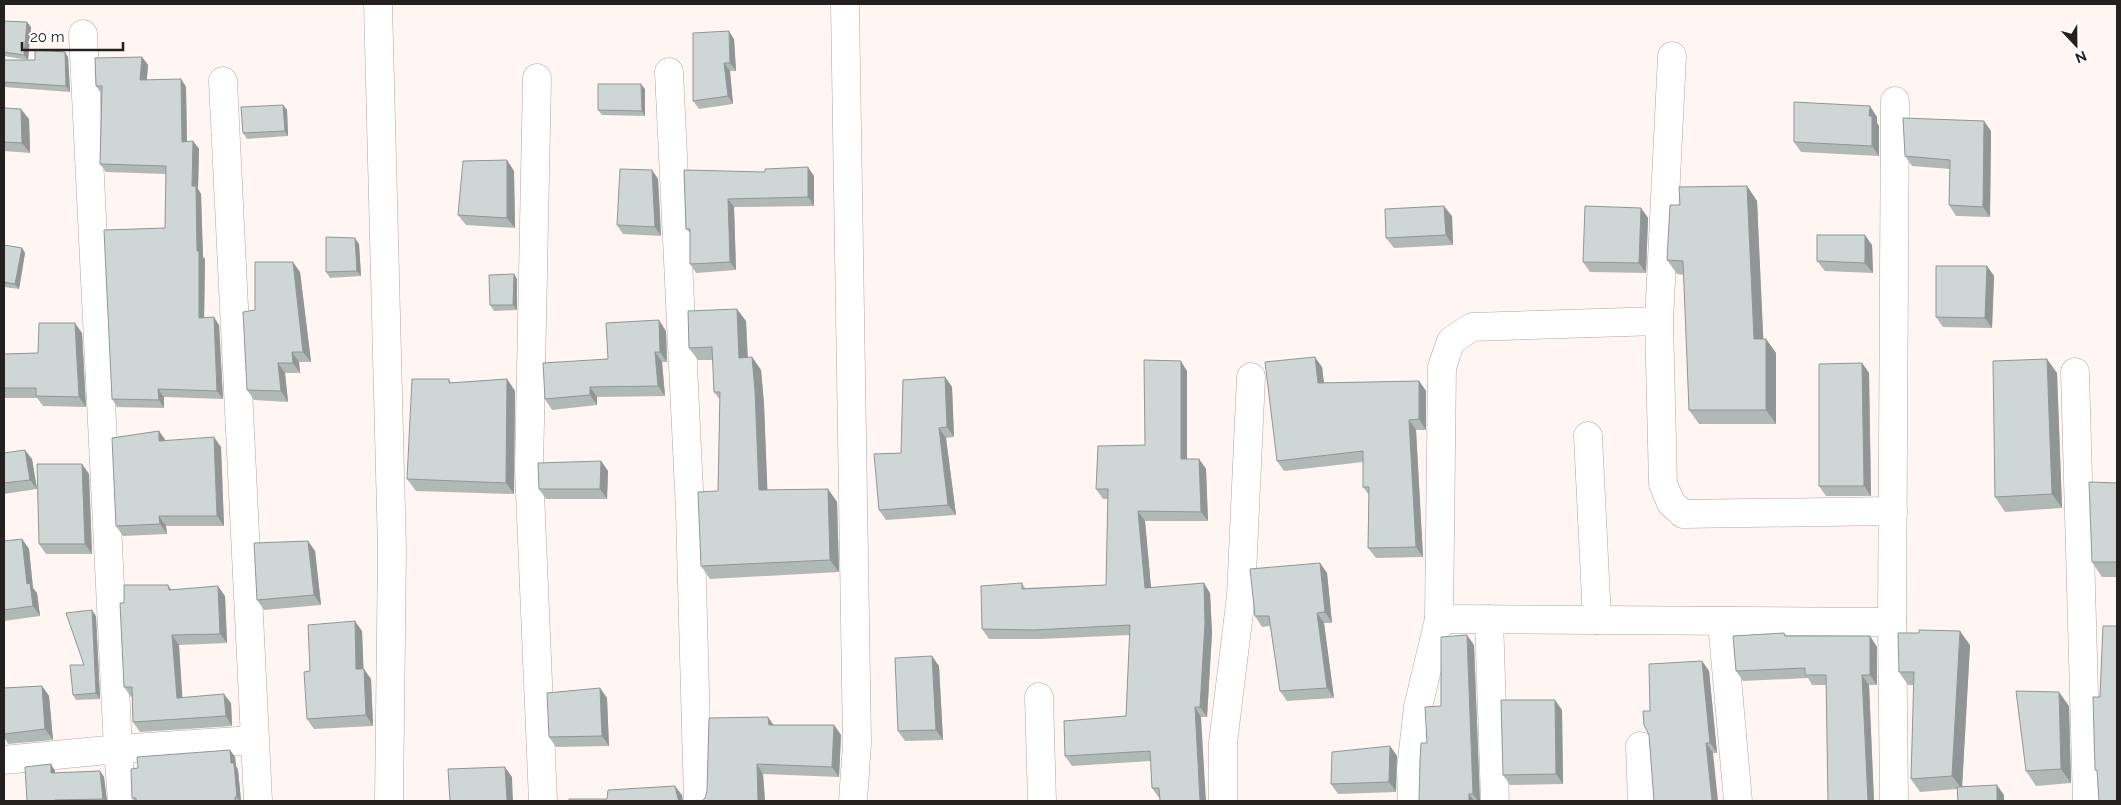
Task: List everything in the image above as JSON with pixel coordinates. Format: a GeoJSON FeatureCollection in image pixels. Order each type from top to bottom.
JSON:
{"type":"FeatureCollection","features":[{"type":"Feature","properties":{"kind":"street"},"geometry":{"type":"LineString","coordinates":[[378,4],[392,550],[389,801]]}},
{"type":"Feature","properties":{"kind":"street"},"geometry":{"type":"LineString","coordinates":[[845,6],[857,743],[853,801]]}},
{"type":"Feature","properties":{"kind":"street"},"geometry":{"type":"LineString","coordinates":[[83,34],[122,801]]}},
{"type":"Feature","properties":{"kind":"street"},"geometry":{"type":"LineString","coordinates":[[1672,56],[1658,321],[1663,484],[1671,503],[1683,514],[1893,511]]}},
{"type":"Feature","properties":{"kind":"street"},"geometry":{"type":"LineString","coordinates":[[669,72],[690,512],[698,801]]}},
{"type":"Feature","properties":{"kind":"street"},"geometry":{"type":"LineString","coordinates":[[537,78],[529,468],[543,801]]}},
{"type":"Feature","properties":{"kind":"street"},"geometry":{"type":"LineString","coordinates":[[223,81],[253,740],[258,801]]}},
{"type":"Feature","properties":{"kind":"street"},"geometry":{"type":"LineString","coordinates":[[1894,801],[1892,622],[1895,101]]}},
{"type":"Feature","properties":{"kind":"street"},"geometry":{"type":"LineString","coordinates":[[1412,801],[1411,769],[1418,707],[1439,619],[1442,367],[1450,341],[1472,327],[1658,321]]}},
{"type":"Feature","properties":{"kind":"street"},"geometry":{"type":"LineString","coordinates":[[2075,372],[2088,801]]}},
{"type":"Feature","properties":{"kind":"street"},"geometry":{"type":"LineString","coordinates":[[1223,801],[1223,743],[1241,596],[1251,377]]}},
{"type":"Feature","properties":{"kind":"street"},"geometry":{"type":"LineString","coordinates":[[1588,436],[1596,620]]}},
{"type":"Feature","properties":{"kind":"street"},"geometry":{"type":"LineString","coordinates":[[1439,619],[1892,622]]}},
{"type":"Feature","properties":{"kind":"street"},"geometry":{"type":"LineString","coordinates":[[1489,619],[1495,801]]}},
{"type":"Feature","properties":{"kind":"street"},"geometry":{"type":"LineString","coordinates":[[1722,622],[1738,801]]}},
{"type":"Feature","properties":{"kind":"street"},"geometry":{"type":"LineString","coordinates":[[1039,697],[1042,801]]}},
{"type":"Feature","properties":{"kind":"street"},"geometry":{"type":"LineString","coordinates":[[4,760],[118,749],[253,740]]}},
{"type":"Feature","properties":{"kind":"street"},"geometry":{"type":"LineString","coordinates":[[1640,746],[1642,801]]}},
{"type":"Feature","properties":{"kind":"building"},"geometry":{"type":"Polygon","coordinates":[[[4,21],[27,22],[24,55],[4,52],[4,21]]]}},
{"type":"Feature","properties":{"kind":"building"},"geometry":{"type":"Polygon","coordinates":[[[729,31],[730,63],[724,63],[728,96],[693,101],[693,33],[729,31]]]}},
{"type":"Feature","properties":{"kind":"building"},"geometry":{"type":"Polygon","coordinates":[[[35,50],[65,52],[66,86],[4,82],[4,60],[35,60],[35,50]]]}},
{"type":"Feature","properties":{"kind":"building"},"geometry":{"type":"Polygon","coordinates":[[[142,57],[140,80],[181,79],[182,142],[193,141],[192,186],[196,186],[197,251],[199,251],[199,318],[214,317],[217,391],[158,389],[159,400],[112,399],[104,230],[165,228],[166,166],[100,164],[102,86],[96,86],[95,58],[142,57]]]}},
{"type":"Feature","properties":{"kind":"building"},"geometry":{"type":"Polygon","coordinates":[[[598,84],[641,84],[642,111],[598,110],[598,84]]]}},
{"type":"Feature","properties":{"kind":"building"},"geometry":{"type":"Polygon","coordinates":[[[1794,102],[1870,106],[1872,146],[1794,142],[1794,102]]]}},
{"type":"Feature","properties":{"kind":"building"},"geometry":{"type":"Polygon","coordinates":[[[283,105],[285,131],[243,133],[241,107],[283,105]]]}},
{"type":"Feature","properties":{"kind":"building"},"geometry":{"type":"Polygon","coordinates":[[[4,108],[21,109],[22,143],[4,142],[4,108]]]}},
{"type":"Feature","properties":{"kind":"building"},"geometry":{"type":"Polygon","coordinates":[[[1903,118],[1984,121],[1983,207],[1949,205],[1950,160],[1905,156],[1903,118]]]}},
{"type":"Feature","properties":{"kind":"building"},"geometry":{"type":"Polygon","coordinates":[[[507,160],[507,218],[458,215],[463,161],[507,160]]]}},
{"type":"Feature","properties":{"kind":"building"},"geometry":{"type":"Polygon","coordinates":[[[808,167],[808,197],[728,199],[730,262],[690,264],[690,229],[686,229],[684,170],[765,172],[765,169],[808,167]]]}},
{"type":"Feature","properties":{"kind":"building"},"geometry":{"type":"Polygon","coordinates":[[[620,169],[652,170],[655,227],[617,225],[620,169]]]}},
{"type":"Feature","properties":{"kind":"building"},"geometry":{"type":"Polygon","coordinates":[[[1747,186],[1754,339],[1766,339],[1766,410],[1689,410],[1683,261],[1667,260],[1670,205],[1680,205],[1679,187],[1747,186]]]}},
{"type":"Feature","properties":{"kind":"building"},"geometry":{"type":"Polygon","coordinates":[[[1444,206],[1446,235],[1386,238],[1385,209],[1444,206]]]}},
{"type":"Feature","properties":{"kind":"building"},"geometry":{"type":"Polygon","coordinates":[[[1585,206],[1641,208],[1639,263],[1583,262],[1585,206]]]}},
{"type":"Feature","properties":{"kind":"building"},"geometry":{"type":"Polygon","coordinates":[[[1817,235],[1865,235],[1865,263],[1817,261],[1817,235]]]}},
{"type":"Feature","properties":{"kind":"building"},"geometry":{"type":"Polygon","coordinates":[[[326,237],[355,238],[357,271],[326,272],[326,237]]]}},
{"type":"Feature","properties":{"kind":"building"},"geometry":{"type":"Polygon","coordinates":[[[4,245],[22,248],[15,284],[4,282],[4,245]]]}},
{"type":"Feature","properties":{"kind":"building"},"geometry":{"type":"Polygon","coordinates":[[[255,262],[293,262],[303,352],[292,352],[293,363],[278,363],[281,391],[247,390],[243,312],[255,310],[255,262]]]}},
{"type":"Feature","properties":{"kind":"building"},"geometry":{"type":"Polygon","coordinates":[[[1936,266],[1987,266],[1985,318],[1936,317],[1936,266]]]}},
{"type":"Feature","properties":{"kind":"building"},"geometry":{"type":"Polygon","coordinates":[[[514,274],[513,305],[490,305],[489,275],[514,274]]]}},
{"type":"Feature","properties":{"kind":"building"},"geometry":{"type":"Polygon","coordinates":[[[737,309],[739,358],[752,357],[759,490],[828,489],[830,560],[701,566],[698,492],[718,491],[720,392],[714,392],[712,347],[689,348],[688,311],[737,309]]]}},
{"type":"Feature","properties":{"kind":"building"},"geometry":{"type":"Polygon","coordinates":[[[659,320],[660,352],[655,352],[658,386],[590,387],[590,395],[545,399],[543,363],[608,359],[606,323],[659,320]]]}},
{"type":"Feature","properties":{"kind":"building"},"geometry":{"type":"Polygon","coordinates":[[[39,323],[75,323],[79,397],[36,396],[36,388],[4,388],[4,354],[38,353],[39,323]]]}},
{"type":"Feature","properties":{"kind":"building"},"geometry":{"type":"Polygon","coordinates":[[[1315,357],[1318,383],[1419,381],[1419,419],[1409,420],[1416,547],[1368,548],[1369,487],[1363,487],[1363,451],[1277,461],[1265,362],[1315,357]]]}},
{"type":"Feature","properties":{"kind":"building"},"geometry":{"type":"Polygon","coordinates":[[[2047,359],[2052,494],[1995,497],[1993,361],[2047,359]]]}},
{"type":"Feature","properties":{"kind":"building"},"geometry":{"type":"Polygon","coordinates":[[[1144,360],[1181,361],[1181,459],[1199,459],[1201,512],[1138,511],[1145,588],[1204,583],[1205,623],[1200,707],[1195,707],[1200,801],[1160,801],[1159,788],[1152,788],[1150,751],[1065,756],[1064,721],[1126,716],[1130,625],[1034,630],[982,629],[981,586],[1022,583],[1022,589],[1106,585],[1108,489],[1096,489],[1098,446],[1145,445],[1144,360]]]}},
{"type":"Feature","properties":{"kind":"building"},"geometry":{"type":"Polygon","coordinates":[[[1862,363],[1864,486],[1819,486],[1819,364],[1862,363]]]}},
{"type":"Feature","properties":{"kind":"building"},"geometry":{"type":"Polygon","coordinates":[[[945,377],[947,427],[939,428],[948,505],[879,510],[874,454],[901,453],[903,380],[945,377]]]}},
{"type":"Feature","properties":{"kind":"building"},"geometry":{"type":"Polygon","coordinates":[[[412,379],[449,379],[449,383],[507,379],[506,483],[407,479],[412,379]]]}},
{"type":"Feature","properties":{"kind":"building"},"geometry":{"type":"Polygon","coordinates":[[[159,431],[159,441],[214,437],[217,516],[159,516],[160,524],[116,526],[112,438],[159,431]]]}},
{"type":"Feature","properties":{"kind":"building"},"geometry":{"type":"Polygon","coordinates":[[[25,450],[30,480],[4,483],[4,453],[25,450]]]}},
{"type":"Feature","properties":{"kind":"building"},"geometry":{"type":"Polygon","coordinates":[[[601,461],[600,489],[539,489],[538,463],[601,461]]]}},
{"type":"Feature","properties":{"kind":"building"},"geometry":{"type":"Polygon","coordinates":[[[37,464],[82,464],[85,544],[39,544],[37,464]]]}},
{"type":"Feature","properties":{"kind":"building"},"geometry":{"type":"Polygon","coordinates":[[[2089,482],[2117,483],[2117,562],[2092,562],[2089,482]]]}},
{"type":"Feature","properties":{"kind":"building"},"geometry":{"type":"Polygon","coordinates":[[[22,539],[27,584],[30,583],[33,606],[4,610],[4,541],[22,539]]]}},
{"type":"Feature","properties":{"kind":"building"},"geometry":{"type":"Polygon","coordinates":[[[308,541],[314,595],[257,600],[254,543],[308,541]]]}},
{"type":"Feature","properties":{"kind":"building"},"geometry":{"type":"Polygon","coordinates":[[[1320,563],[1325,612],[1317,613],[1327,688],[1280,691],[1269,616],[1255,616],[1250,569],[1320,563]]]}},
{"type":"Feature","properties":{"kind":"building"},"geometry":{"type":"Polygon","coordinates":[[[124,585],[168,585],[169,590],[218,586],[220,634],[172,635],[177,698],[224,694],[226,716],[133,722],[132,687],[124,687],[120,603],[124,603],[124,585]]]}},
{"type":"Feature","properties":{"kind":"building"},"geometry":{"type":"Polygon","coordinates":[[[92,610],[96,693],[73,695],[70,665],[84,665],[66,613],[92,610]]]}},
{"type":"Feature","properties":{"kind":"building"},"geometry":{"type":"Polygon","coordinates":[[[355,621],[356,669],[364,669],[366,715],[307,719],[304,672],[310,671],[308,625],[355,621]]]}},
{"type":"Feature","properties":{"kind":"building"},"geometry":{"type":"Polygon","coordinates":[[[2103,626],[2117,626],[2117,801],[2099,801],[2097,770],[2095,770],[2093,697],[2100,697],[2103,626]]]}},
{"type":"Feature","properties":{"kind":"building"},"geometry":{"type":"Polygon","coordinates":[[[1919,630],[1960,631],[1952,776],[1911,779],[1914,672],[1899,672],[1898,633],[1919,633],[1919,630]]]}},
{"type":"Feature","properties":{"kind":"building"},"geometry":{"type":"Polygon","coordinates":[[[1784,633],[1785,636],[1870,636],[1870,675],[1862,675],[1868,801],[1828,801],[1826,675],[1805,675],[1805,668],[1736,671],[1733,636],[1784,633]]]}},
{"type":"Feature","properties":{"kind":"building"},"geometry":{"type":"Polygon","coordinates":[[[1467,635],[1473,794],[1469,794],[1469,801],[1419,801],[1421,743],[1427,743],[1425,707],[1441,706],[1441,637],[1467,635]]]}},
{"type":"Feature","properties":{"kind":"building"},"geometry":{"type":"Polygon","coordinates":[[[932,656],[936,730],[898,731],[895,658],[932,656]]]}},
{"type":"Feature","properties":{"kind":"building"},"geometry":{"type":"Polygon","coordinates":[[[1702,661],[1710,743],[1706,743],[1712,801],[1654,801],[1649,735],[1644,725],[1643,711],[1650,711],[1649,664],[1702,661]]]}},
{"type":"Feature","properties":{"kind":"building"},"geometry":{"type":"Polygon","coordinates":[[[42,686],[45,729],[4,734],[4,688],[42,686]]]}},
{"type":"Feature","properties":{"kind":"building"},"geometry":{"type":"Polygon","coordinates":[[[600,688],[602,736],[549,737],[547,693],[600,688]]]}},
{"type":"Feature","properties":{"kind":"building"},"geometry":{"type":"Polygon","coordinates":[[[2016,691],[2059,692],[2061,769],[2026,771],[2016,691]]]}},
{"type":"Feature","properties":{"kind":"building"},"geometry":{"type":"Polygon","coordinates":[[[1501,700],[1555,700],[1556,774],[1503,775],[1501,700]]]}},
{"type":"Feature","properties":{"kind":"building"},"geometry":{"type":"Polygon","coordinates":[[[768,717],[769,725],[834,725],[832,767],[757,764],[758,801],[702,801],[707,791],[709,718],[768,717]]]}},
{"type":"Feature","properties":{"kind":"building"},"geometry":{"type":"Polygon","coordinates":[[[1390,746],[1389,782],[1331,784],[1332,752],[1390,746]]]}},
{"type":"Feature","properties":{"kind":"building"},"geometry":{"type":"Polygon","coordinates":[[[230,750],[231,763],[234,763],[237,797],[235,797],[235,801],[136,801],[136,798],[132,798],[131,769],[138,768],[137,757],[230,750]]]}},
{"type":"Feature","properties":{"kind":"building"},"geometry":{"type":"Polygon","coordinates":[[[51,764],[51,773],[100,771],[103,799],[27,801],[25,767],[51,764]]]}},
{"type":"Feature","properties":{"kind":"building"},"geometry":{"type":"Polygon","coordinates":[[[505,767],[507,801],[450,801],[448,769],[505,767]]]}},
{"type":"Feature","properties":{"kind":"building"},"geometry":{"type":"Polygon","coordinates":[[[1997,785],[1997,801],[1958,801],[1957,787],[1997,785]]]}},
{"type":"Feature","properties":{"kind":"building"},"geometry":{"type":"Polygon","coordinates":[[[675,786],[680,801],[569,801],[569,799],[607,799],[608,790],[675,786]]]}}]}
